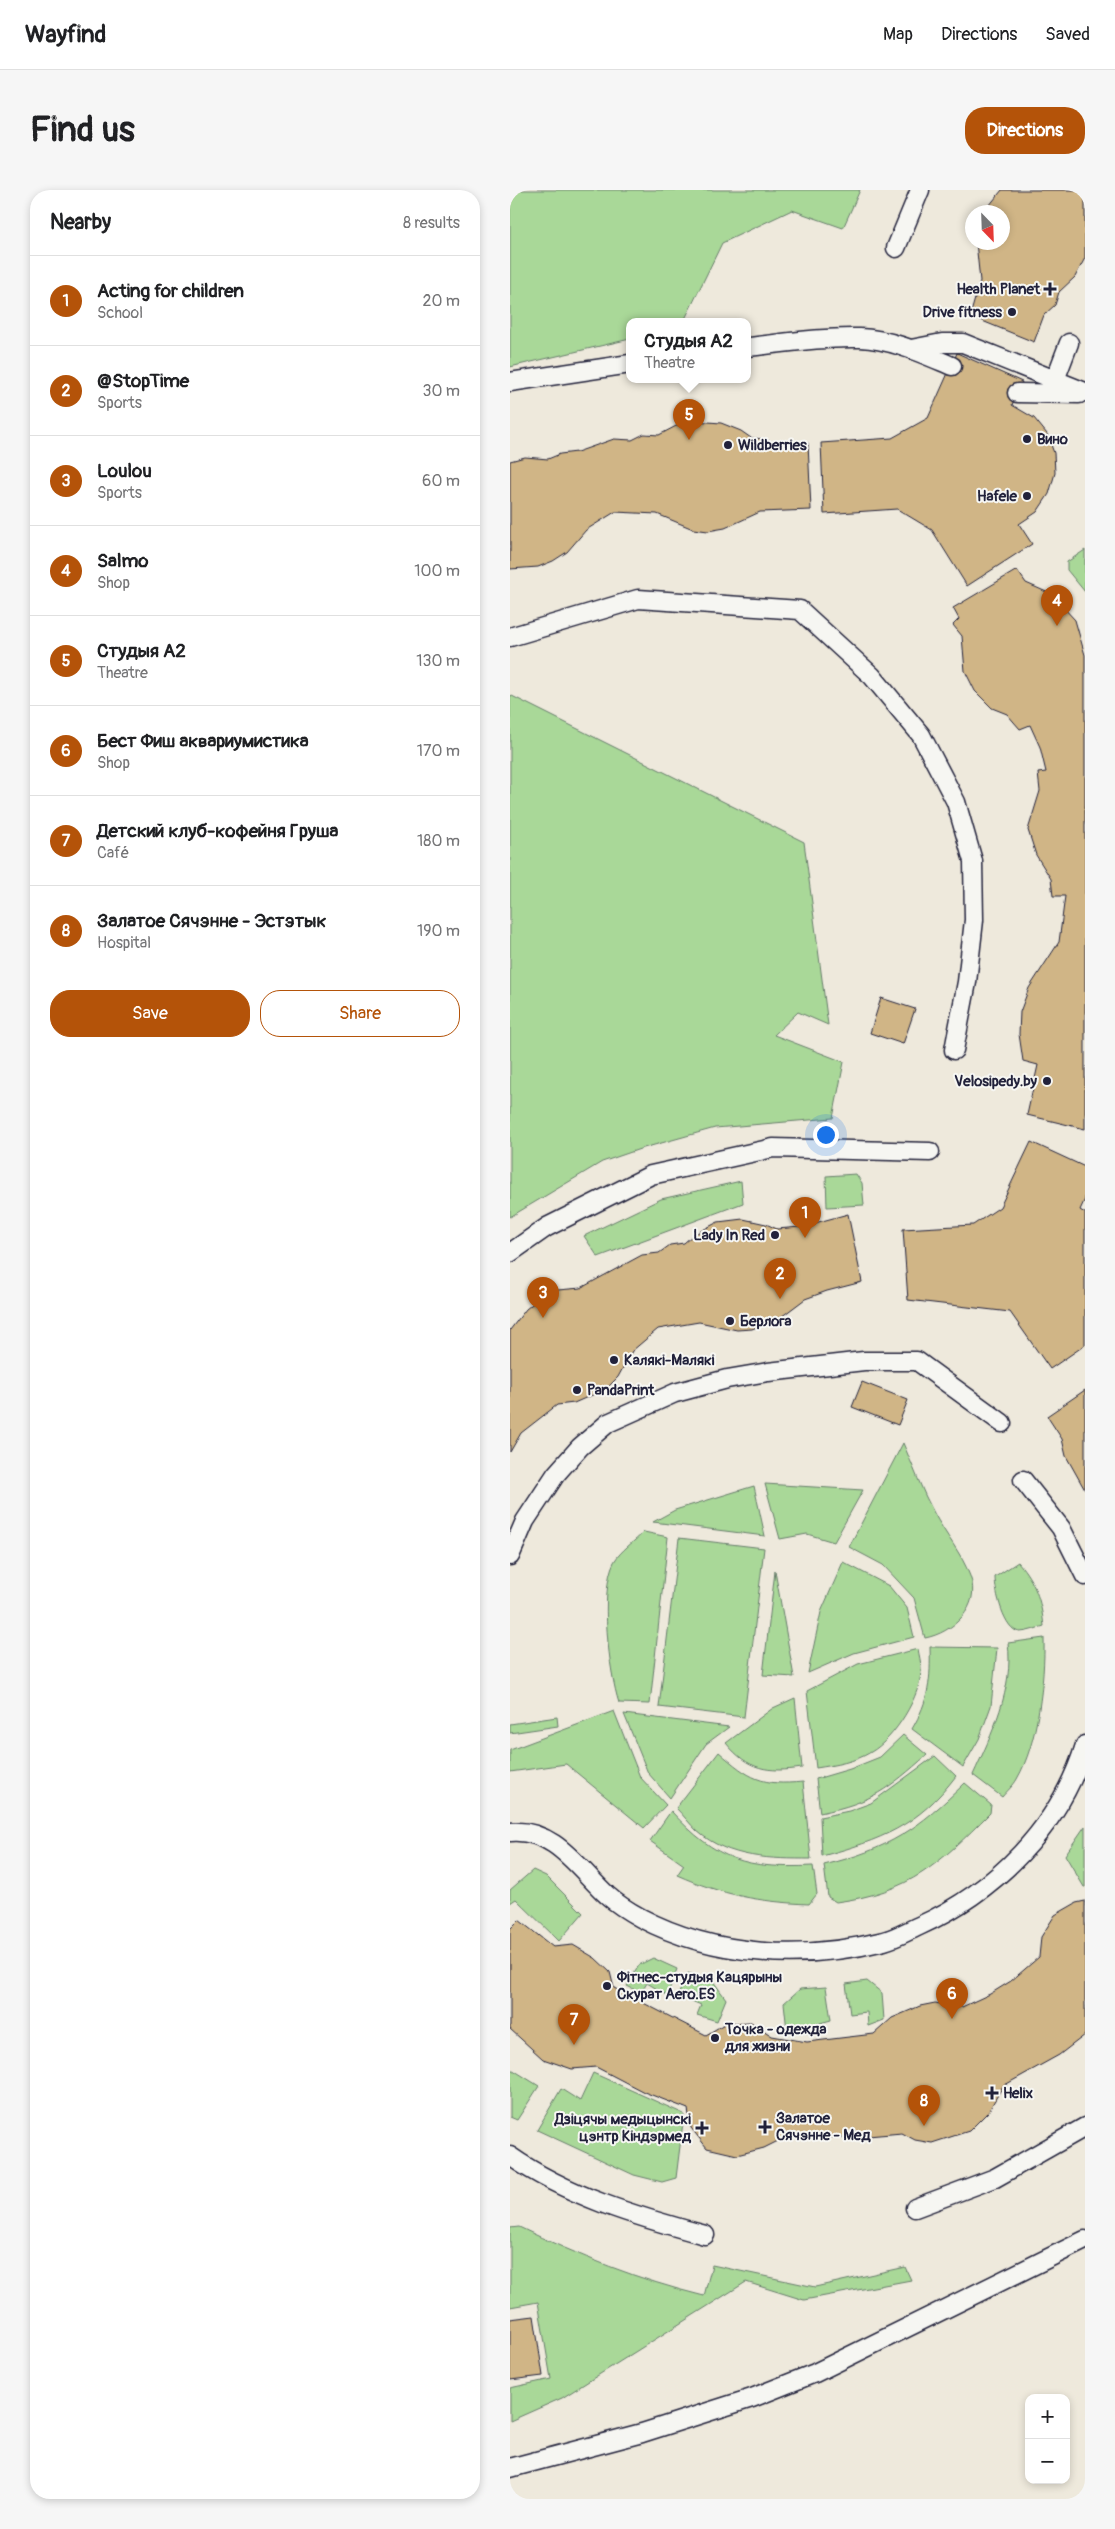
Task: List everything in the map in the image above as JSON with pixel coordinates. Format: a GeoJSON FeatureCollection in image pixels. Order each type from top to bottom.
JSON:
{"type":"FeatureCollection","features":[{"type":"Feature","properties":{"kind":"lane"},"geometry":{"type":"LineString","coordinates":[[896,248],[920,190]]}},
{"type":"Feature","properties":{"kind":"lane"},"geometry":{"type":"LineString","coordinates":[[751,348],[804,341],[861,338],[910,349],[952,366]]}},
{"type":"Feature","properties":{"kind":"lane"},"geometry":{"type":"LineString","coordinates":[[910,349],[942,343],[963,343],[1085,393]]}},
{"type":"Feature","properties":{"kind":"lane"},"geometry":{"type":"LineString","coordinates":[[1055,380],[1069,344]]}},
{"type":"Feature","properties":{"kind":"lane"},"geometry":{"type":"LineString","coordinates":[[510,382],[626,365]]}},
{"type":"Feature","properties":{"kind":"lane"},"geometry":{"type":"LineString","coordinates":[[1017,394],[1085,393]]}},
{"type":"Feature","properties":{"kind":"lane"},"geometry":{"type":"LineString","coordinates":[[510,637],[638,599],[800,610],[872,676],[921,736],[956,802],[973,861],[973,929],[968,982],[954,1050]]}},
{"type":"Feature","properties":{"kind":"lane"},"geometry":{"type":"LineString","coordinates":[[510,1253],[547,1226],[651,1175],[773,1148],[930,1152]]}},
{"type":"Feature","properties":{"kind":"lane"},"geometry":{"type":"LineString","coordinates":[[510,1556],[525,1520],[556,1474],[580,1447],[608,1423],[675,1393],[727,1379],[768,1372],[864,1361],[917,1361],[1002,1423]]}},
{"type":"Feature","properties":{"kind":"lane"},"geometry":{"type":"LineString","coordinates":[[1023,1480],[1061,1528],[1085,1576]]}},
{"type":"Feature","properties":{"kind":"lane"},"geometry":{"type":"LineString","coordinates":[[510,1832],[524,1831],[556,1844],[608,1896],[641,1918],[680,1935],[724,1948],[770,1952],[832,1951],[886,1940],[934,1919],[982,1890],[1022,1853],[1054,1815],[1078,1769],[1085,1745]]}},
{"type":"Feature","properties":{"kind":"lane"},"geometry":{"type":"LineString","coordinates":[[915,2208],[995,2178],[1085,2127]]}},
{"type":"Feature","properties":{"kind":"lane"},"geometry":{"type":"LineString","coordinates":[[510,2156],[572,2190],[649,2220],[705,2235]]}},
{"type":"Feature","properties":{"kind":"lane"},"geometry":{"type":"LineString","coordinates":[[510,2468],[642,2433],[752,2398],[815,2373],[1085,2240]]}},
{"type":"Feature","properties":{"kind":"green space"},"geometry":{"type":"Polygon","coordinates":[[[510,190],[860,190],[843,228],[792,210],[722,243],[685,318],[626,318],[626,340],[510,367],[510,190]]]}},
{"type":"Feature","properties":{"kind":"green space"},"geometry":{"type":"Polygon","coordinates":[[[1085,550],[1085,592],[1067,570],[1067,562],[1085,550]]]}},
{"type":"Feature","properties":{"kind":"green space"},"geometry":{"type":"Polygon","coordinates":[[[510,695],[804,842],[828,1025],[798,1012],[774,1035],[844,1062],[833,1118],[715,1128],[640,1149],[602,1162],[510,1217],[510,695]]]}},
{"type":"Feature","properties":{"kind":"green space"},"geometry":{"type":"Polygon","coordinates":[[[856,1174],[862,1183],[864,1205],[827,1207],[826,1176],[856,1174]]]}},
{"type":"Feature","properties":{"kind":"green space"},"geometry":{"type":"Polygon","coordinates":[[[741,1181],[743,1203],[598,1257],[584,1236],[661,1199],[741,1181]]]}},
{"type":"Feature","properties":{"kind":"green space"},"geometry":{"type":"Polygon","coordinates":[[[903,1443],[938,1521],[967,1568],[973,1587],[972,1598],[962,1617],[945,1631],[925,1638],[914,1598],[883,1565],[849,1547],[903,1443]]]}},
{"type":"Feature","properties":{"kind":"green space"},"geometry":{"type":"Polygon","coordinates":[[[765,1484],[863,1490],[834,1542],[807,1534],[780,1539],[765,1484]]]}},
{"type":"Feature","properties":{"kind":"green space"},"geometry":{"type":"Polygon","coordinates":[[[754,1486],[765,1536],[653,1522],[675,1510],[754,1486]]]}},
{"type":"Feature","properties":{"kind":"green space"},"geometry":{"type":"Polygon","coordinates":[[[644,1532],[668,1537],[650,1704],[619,1703],[612,1672],[607,1632],[606,1611],[609,1575],[617,1558],[644,1532]]]}},
{"type":"Feature","properties":{"kind":"green space"},"geometry":{"type":"Polygon","coordinates":[[[679,1538],[764,1548],[744,1717],[659,1707],[679,1538]]]}},
{"type":"Feature","properties":{"kind":"green space"},"geometry":{"type":"Polygon","coordinates":[[[843,1562],[889,1586],[907,1608],[914,1637],[854,1653],[808,1673],[821,1612],[843,1562]]]}},
{"type":"Feature","properties":{"kind":"green space"},"geometry":{"type":"Polygon","coordinates":[[[1018,1562],[1029,1577],[1036,1592],[1044,1626],[1020,1632],[1014,1630],[1005,1618],[999,1600],[995,1577],[1018,1562]]]}},
{"type":"Feature","properties":{"kind":"green space"},"geometry":{"type":"Polygon","coordinates":[[[775,1571],[794,1677],[763,1675],[775,1571]]]}},
{"type":"Feature","properties":{"kind":"green space"},"geometry":{"type":"Polygon","coordinates":[[[1044,1638],[1039,1710],[1030,1748],[1016,1781],[1002,1797],[973,1775],[994,1727],[1005,1694],[1009,1660],[1008,1643],[1044,1638]]]}},
{"type":"Feature","properties":{"kind":"green space"},"geometry":{"type":"Polygon","coordinates":[[[930,1647],[997,1648],[991,1706],[979,1739],[963,1767],[912,1729],[918,1719],[928,1690],[930,1647]]]}},
{"type":"Feature","properties":{"kind":"green space"},"geometry":{"type":"Polygon","coordinates":[[[918,1649],[921,1668],[917,1691],[905,1715],[889,1737],[871,1752],[852,1761],[816,1768],[807,1691],[858,1664],[918,1649]]]}},
{"type":"Feature","properties":{"kind":"green space"},"geometry":{"type":"Polygon","coordinates":[[[795,1698],[802,1768],[779,1770],[760,1768],[742,1759],[726,1743],[773,1708],[795,1698]]]}},
{"type":"Feature","properties":{"kind":"green space"},"geometry":{"type":"Polygon","coordinates":[[[614,1711],[640,1777],[666,1805],[644,1828],[566,1764],[510,1772],[510,1750],[614,1711]]]}},
{"type":"Feature","properties":{"kind":"green space"},"geometry":{"type":"Polygon","coordinates":[[[624,1714],[729,1727],[706,1744],[670,1798],[648,1773],[624,1714]]]}},
{"type":"Feature","properties":{"kind":"green space"},"geometry":{"type":"Polygon","coordinates":[[[557,1717],[558,1726],[510,1733],[510,1724],[557,1717]]]}},
{"type":"Feature","properties":{"kind":"green space"},"geometry":{"type":"Polygon","coordinates":[[[903,1735],[927,1755],[879,1793],[854,1804],[820,1813],[816,1779],[850,1769],[880,1757],[903,1735]]]}},
{"type":"Feature","properties":{"kind":"green space"},"geometry":{"type":"Polygon","coordinates":[[[719,1752],[739,1769],[757,1779],[777,1783],[803,1782],[811,1859],[751,1856],[723,1847],[697,1831],[676,1808],[719,1752]]]}},
{"type":"Feature","properties":{"kind":"green space"},"geometry":{"type":"Polygon","coordinates":[[[935,1756],[956,1776],[927,1807],[897,1829],[880,1837],[822,1856],[820,1817],[849,1811],[871,1803],[935,1756]]]}},
{"type":"Feature","properties":{"kind":"green space"},"geometry":{"type":"Polygon","coordinates":[[[965,1783],[991,1805],[990,1813],[939,1861],[904,1883],[885,1891],[836,1902],[828,1897],[824,1865],[867,1852],[901,1835],[932,1813],[965,1783]]]}},
{"type":"Feature","properties":{"kind":"green space"},"geometry":{"type":"Polygon","coordinates":[[[671,1811],[703,1841],[718,1851],[734,1858],[769,1866],[813,1866],[817,1894],[809,1904],[758,1899],[710,1888],[677,1875],[684,1865],[650,1841],[671,1811]]]}},
{"type":"Feature","properties":{"kind":"green space"},"geometry":{"type":"Polygon","coordinates":[[[1085,1826],[1085,1887],[1084,1887],[1065,1855],[1085,1826]]]}},
{"type":"Feature","properties":{"kind":"green space"},"geometry":{"type":"Polygon","coordinates":[[[533,1870],[546,1876],[583,1913],[559,1941],[516,1899],[510,1903],[510,1890],[533,1870]]]}},
{"type":"Feature","properties":{"kind":"green space"},"geometry":{"type":"Polygon","coordinates":[[[653,1958],[677,1969],[667,1995],[647,1983],[641,1993],[627,1986],[639,1965],[653,1958]]]}},
{"type":"Feature","properties":{"kind":"green space"},"geometry":{"type":"Polygon","coordinates":[[[688,1973],[713,1981],[726,1999],[717,2021],[697,2015],[701,2005],[678,1995],[688,1973]]]}},
{"type":"Feature","properties":{"kind":"green space"},"geometry":{"type":"Polygon","coordinates":[[[867,1981],[882,1993],[884,2020],[868,2026],[867,2012],[850,2014],[846,1984],[867,1981]]]}},
{"type":"Feature","properties":{"kind":"green space"},"geometry":{"type":"Polygon","coordinates":[[[826,1987],[831,2020],[813,2025],[813,2034],[787,2030],[784,2003],[800,1989],[826,1987]]]}},
{"type":"Feature","properties":{"kind":"green space"},"geometry":{"type":"Polygon","coordinates":[[[510,2068],[539,2086],[517,2120],[510,2117],[510,2068]]]}},
{"type":"Feature","properties":{"kind":"green space"},"geometry":{"type":"Polygon","coordinates":[[[593,2073],[684,2114],[676,2178],[662,2182],[634,2175],[537,2130],[561,2089],[580,2101],[593,2073]]]}},
{"type":"Feature","properties":{"kind":"green space"},"geometry":{"type":"Polygon","coordinates":[[[519,2227],[564,2248],[610,2266],[656,2283],[704,2296],[712,2265],[815,2287],[905,2267],[911,2280],[804,2300],[746,2282],[562,2398],[510,2421],[510,2388],[551,2379],[538,2302],[510,2307],[510,2228],[519,2227]]]}},
{"type":"Feature","properties":{"kind":"building"},"geometry":{"type":"Polygon","coordinates":[[[1002,190],[1085,190],[1085,258],[1075,277],[1059,292],[1055,305],[1044,315],[1034,342],[970,316],[980,281],[977,250],[1010,250],[1010,205],[990,205],[1002,190]]]}},
{"type":"Feature","properties":{"kind":"building"},"geometry":{"type":"Polygon","coordinates":[[[957,353],[1022,382],[1012,405],[1034,418],[1047,434],[1054,453],[1055,473],[1049,494],[1037,512],[1019,524],[1032,544],[967,586],[932,530],[897,509],[824,514],[821,443],[892,438],[928,418],[957,353]]]}},
{"type":"Feature","properties":{"kind":"building"},"geometry":{"type":"Polygon","coordinates":[[[695,421],[721,423],[741,431],[751,438],[764,439],[780,445],[808,443],[811,510],[760,512],[725,528],[708,531],[693,529],[657,514],[615,512],[586,530],[567,552],[553,561],[538,567],[510,569],[510,461],[525,457],[548,459],[560,454],[577,452],[614,439],[632,440],[644,434],[659,435],[680,424],[695,421]]]}},
{"type":"Feature","properties":{"kind":"building"},"geometry":{"type":"Polygon","coordinates":[[[1017,570],[1026,583],[1051,594],[1075,620],[1085,655],[1085,1129],[1027,1115],[1038,1065],[1023,1061],[1019,1034],[1020,1012],[1029,988],[1059,942],[1065,896],[1053,896],[1051,879],[1036,855],[1028,830],[1040,791],[1038,773],[1046,772],[1040,747],[1030,725],[1020,729],[1007,714],[992,708],[975,691],[965,671],[962,636],[953,625],[959,619],[953,608],[1017,570]]]}},
{"type":"Feature","properties":{"kind":"building"},"geometry":{"type":"Polygon","coordinates":[[[881,998],[915,1009],[903,1044],[870,1033],[881,998]]]}},
{"type":"Feature","properties":{"kind":"building"},"geometry":{"type":"Polygon","coordinates":[[[1031,1142],[1085,1167],[1085,1199],[1080,1210],[1085,1213],[1085,1345],[1050,1369],[1010,1312],[908,1300],[903,1229],[973,1225],[1000,1207],[1031,1142]]]}},
{"type":"Feature","properties":{"kind":"building"},"geometry":{"type":"Polygon","coordinates":[[[848,1214],[862,1282],[805,1299],[781,1317],[752,1329],[737,1330],[699,1322],[658,1329],[632,1351],[618,1377],[606,1389],[574,1403],[557,1405],[521,1433],[510,1452],[510,1330],[526,1309],[536,1301],[558,1290],[581,1288],[642,1255],[659,1253],[670,1245],[684,1243],[693,1235],[718,1222],[743,1219],[766,1224],[777,1229],[800,1227],[848,1214]]]}},
{"type":"Feature","properties":{"kind":"building"},"geometry":{"type":"Polygon","coordinates":[[[862,1382],[908,1400],[898,1425],[852,1407],[862,1382]]]}},
{"type":"Feature","properties":{"kind":"building"},"geometry":{"type":"Polygon","coordinates":[[[1085,1390],[1085,1490],[1066,1456],[1062,1439],[1047,1416],[1085,1390]]]}},
{"type":"Feature","properties":{"kind":"building"},"geometry":{"type":"Polygon","coordinates":[[[1085,1901],[1085,2035],[1059,2055],[1003,2086],[988,2112],[969,2131],[932,2143],[915,2140],[902,2133],[845,2138],[788,2136],[764,2148],[737,2155],[707,2148],[691,2128],[688,2109],[644,2092],[596,2067],[572,2069],[543,2059],[510,2029],[510,1929],[519,1920],[553,1947],[573,1945],[595,1958],[610,1972],[614,1988],[706,2035],[726,2023],[751,2022],[772,2036],[807,2042],[874,2034],[892,2018],[920,2006],[935,2003],[962,2007],[990,1994],[1011,1981],[1039,1957],[1041,1937],[1055,1915],[1076,1903],[1085,1901]]]}},
{"type":"Feature","properties":{"kind":"building"},"geometry":{"type":"Polygon","coordinates":[[[534,2316],[543,2376],[510,2380],[510,2319],[534,2316]]]}},
{"type":"Feature","properties":{"kind":"place","name":"Health Planet"},"geometry":{"type":"Point","coordinates":[1050,289]}},
{"type":"Feature","properties":{"kind":"place","name":"Drive fitness"},"geometry":{"type":"Point","coordinates":[1012,312]}},
{"type":"Feature","properties":{"kind":"place","name":"Вино"},"geometry":{"type":"Point","coordinates":[1027,439]}},
{"type":"Feature","properties":{"kind":"place","name":"Студыя А2"},"geometry":{"type":"Point","coordinates":[689,440]}},
{"type":"Feature","properties":{"kind":"place","name":"Wildberries"},"geometry":{"type":"Point","coordinates":[728,445]}},
{"type":"Feature","properties":{"kind":"place","name":"Hafele"},"geometry":{"type":"Point","coordinates":[1027,496]}},
{"type":"Feature","properties":{"kind":"place","name":"Salmo"},"geometry":{"type":"Point","coordinates":[1057,626]}},
{"type":"Feature","properties":{"kind":"place","name":"Velosipedy.by"},"geometry":{"type":"Point","coordinates":[1047,1081]}},
{"type":"Feature","properties":{"kind":"place","name":"Lady In Red"},"geometry":{"type":"Point","coordinates":[775,1235]}},
{"type":"Feature","properties":{"kind":"place","name":"Acting for children"},"geometry":{"type":"Point","coordinates":[805,1238]}},
{"type":"Feature","properties":{"kind":"place","name":"@StopTime"},"geometry":{"type":"Point","coordinates":[780,1299]}},
{"type":"Feature","properties":{"kind":"place","name":"Loulou"},"geometry":{"type":"Point","coordinates":[543,1318]}},
{"type":"Feature","properties":{"kind":"place","name":"Берлога"},"geometry":{"type":"Point","coordinates":[730,1321]}},
{"type":"Feature","properties":{"kind":"place","name":"Калякі-Малякі"},"geometry":{"type":"Point","coordinates":[614,1360]}},
{"type":"Feature","properties":{"kind":"place","name":"PandaPrint"},"geometry":{"type":"Point","coordinates":[577,1390]}},
{"type":"Feature","properties":{"kind":"place","name":"Фітнес-студыя Кацярыны Скурат Aero.ES"},"geometry":{"type":"Point","coordinates":[607,1986]}},
{"type":"Feature","properties":{"kind":"place","name":"Бест Фиш аквариумистика"},"geometry":{"type":"Point","coordinates":[952,2019]}},
{"type":"Feature","properties":{"kind":"place","name":"Точка - одежда для жизни"},"geometry":{"type":"Point","coordinates":[715,2038]}},
{"type":"Feature","properties":{"kind":"place","name":"Детский клуб-кофейня Груша"},"geometry":{"type":"Point","coordinates":[574,2045]}},
{"type":"Feature","properties":{"kind":"place","name":"Helix"},"geometry":{"type":"Point","coordinates":[992,2093]}},
{"type":"Feature","properties":{"kind":"place","name":"Залатое Сячэнне - Эстэтык"},"geometry":{"type":"Point","coordinates":[924,2126]}},
{"type":"Feature","properties":{"kind":"place","name":"Залатое Сячэнне - Мед"},"geometry":{"type":"Point","coordinates":[765,2127]}},
{"type":"Feature","properties":{"kind":"place","name":"Дзіцячы медыцынскі цэнтр Кіндэрмед"},"geometry":{"type":"Point","coordinates":[702,2128]}}]}
